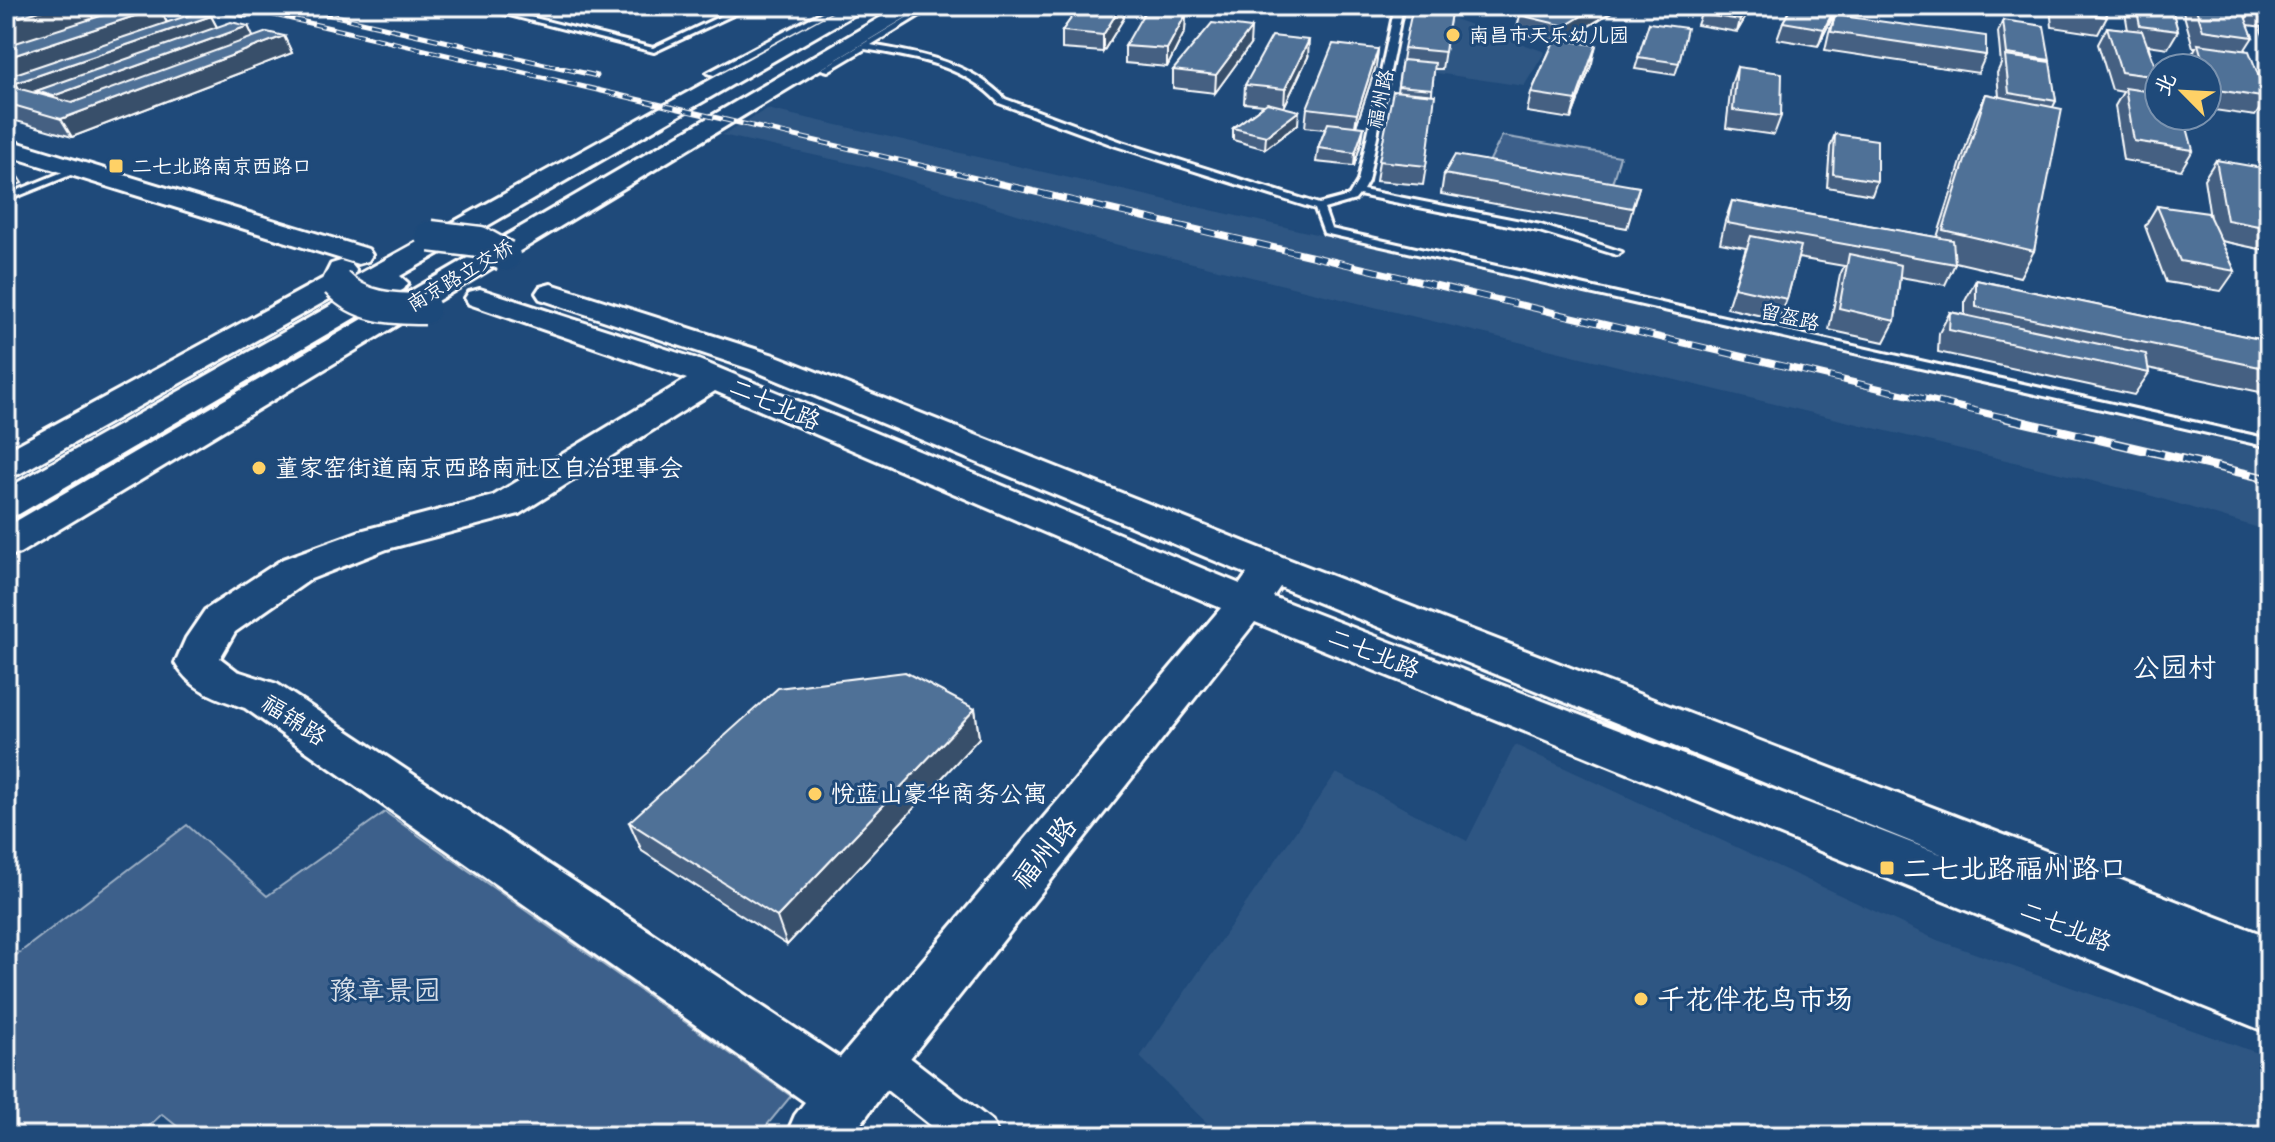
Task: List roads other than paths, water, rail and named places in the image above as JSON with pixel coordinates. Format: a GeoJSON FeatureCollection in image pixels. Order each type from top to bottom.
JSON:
{"type":"FeatureCollection","features":[{"type":"Feature","properties":{"kind":"main road","name":"南京路立交桥"},"geometry":{"type":"LineString","coordinates":[[6,485],[859,6]]}},
{"type":"Feature","properties":{"kind":"main road","name":"南京路立交桥"},"geometry":{"type":"LineString","coordinates":[[6,505],[879,6]]}},
{"type":"Feature","properties":{"kind":"main road","name":"南京路立交桥"},"geometry":{"type":"LineString","coordinates":[[6,524],[898,6]]}},
{"type":"Feature","properties":{"kind":"main road","name":"南京路立交桥"},"geometry":{"type":"LineString","coordinates":[[6,544],[915,6]]}},
{"type":"Feature","properties":{"kind":"main road"},"geometry":{"type":"LineString","coordinates":[[2217,6],[2269,14]]}},
{"type":"Feature","properties":{"kind":"main road"},"geometry":{"type":"LineString","coordinates":[[6,147],[358,255]]}},
{"type":"Feature","properties":{"kind":"main road","name":"二七北路"},"geometry":{"type":"LineString","coordinates":[[358,255],[390,242],[451,236],[498,249],[498,278]]}},
{"type":"Feature","properties":{"kind":"main road"},"geometry":{"type":"LineString","coordinates":[[6,466],[337,283],[342,268],[358,255]]}},
{"type":"Feature","properties":{"kind":"main road"},"geometry":{"type":"LineString","coordinates":[[6,563],[425,309],[498,278]]}},
{"type":"Feature","properties":{"kind":"main road","name":"二七北路"},"geometry":{"type":"LineString","coordinates":[[498,278],[713,378],[1260,586],[2269,962]]}},
{"type":"Feature","properties":{"kind":"main road","name":"二七北路"},"geometry":{"type":"LineString","coordinates":[[498,278],[674,331],[762,362],[1260,586],[2269,1007]]}},
{"type":"Feature","properties":{"kind":"main road"},"geometry":{"type":"LineString","coordinates":[[337,283],[345,295],[388,309],[425,309]]}},
{"type":"Feature","properties":{"kind":"main road","name":"福锦路"},"geometry":{"type":"LineString","coordinates":[[713,378],[506,505],[374,540],[297,569],[220,621],[207,638],[197,663],[221,683],[261,696],[846,1096]]}},
{"type":"Feature","properties":{"kind":"main road","name":"福州路"},"geometry":{"type":"LineString","coordinates":[[816,1136],[876,1056],[1260,586]]}},
{"type":"Feature","properties":{"kind":"street"},"geometry":{"type":"LineString","coordinates":[[876,1056],[977,1136]]}},
{"type":"Feature","properties":{"kind":"lane"},"geometry":{"type":"LineString","coordinates":[[478,6],[654,50],[748,6]]}},
{"type":"Feature","properties":{"kind":"lane"},"geometry":{"type":"LineString","coordinates":[[711,73],[838,6]]}},
{"type":"Feature","properties":{"kind":"lane"},"geometry":{"type":"LineString","coordinates":[[825,69],[931,6]]}},
{"type":"Feature","properties":{"kind":"lane","name":"福州路"},"geometry":{"type":"LineString","coordinates":[[1357,192],[1363,181],[1399,6]]}},
{"type":"Feature","properties":{"kind":"lane"},"geometry":{"type":"LineString","coordinates":[[863,46],[942,61],[993,89],[1002,101],[1119,144],[1319,207],[1352,198],[1357,192],[1541,228],[1617,252]]}},
{"type":"Feature","properties":{"kind":"lane"},"geometry":{"type":"LineString","coordinates":[[6,198],[75,170]]}},
{"type":"Feature","properties":{"kind":"lane","name":"留盔路"},"geometry":{"type":"LineString","coordinates":[[1319,207],[1327,231],[2269,443]]}},
{"type":"Feature","properties":{"kind":"railway"},"geometry":{"type":"LineString","coordinates":[[191,6],[246,16]]}},
{"type":"Feature","properties":{"kind":"railway"},"geometry":{"type":"LineString","coordinates":[[236,6],[993,182]]}},
{"type":"Feature","properties":{"kind":"railway"},"geometry":{"type":"LineString","coordinates":[[292,6],[597,76]]}},
{"type":"Feature","properties":{"kind":"railway"},"geometry":{"type":"LineString","coordinates":[[984,180],[2015,420]]}},
{"type":"Feature","properties":{"kind":"railway"},"geometry":{"type":"LineString","coordinates":[[2006,418],[2269,479]]}},
{"type":"Feature","properties":{"kind":"place","name":"南昌市天乐幼儿园"},"geometry":{"type":"Point","coordinates":[1453,35]}},
{"type":"Feature","properties":{"kind":"place","name":"二七北路南京西路口"},"geometry":{"type":"Point","coordinates":[116,166]}},
{"type":"Feature","properties":{"kind":"place","name":"董家窑街道南京西路南社区自治理事会"},"geometry":{"type":"Point","coordinates":[259,468]}},
{"type":"Feature","properties":{"kind":"place","name":"悦蓝山豪华商务公寓"},"geometry":{"type":"Point","coordinates":[815,794]}},
{"type":"Feature","properties":{"kind":"place","name":"二七北路福州路口"},"geometry":{"type":"Point","coordinates":[1887,868]}},
{"type":"Feature","properties":{"kind":"place","name":"千花伴花鸟市场"},"geometry":{"type":"Point","coordinates":[1641,999]}},
{"type":"Feature","properties":{"kind":"district","name":"公园村"},"geometry":{"type":"Point","coordinates":[2174,667]}},
{"type":"Feature","properties":{"kind":"park label","name":"豫章景园"},"geometry":{"type":"Point","coordinates":[385,990]}}]}
